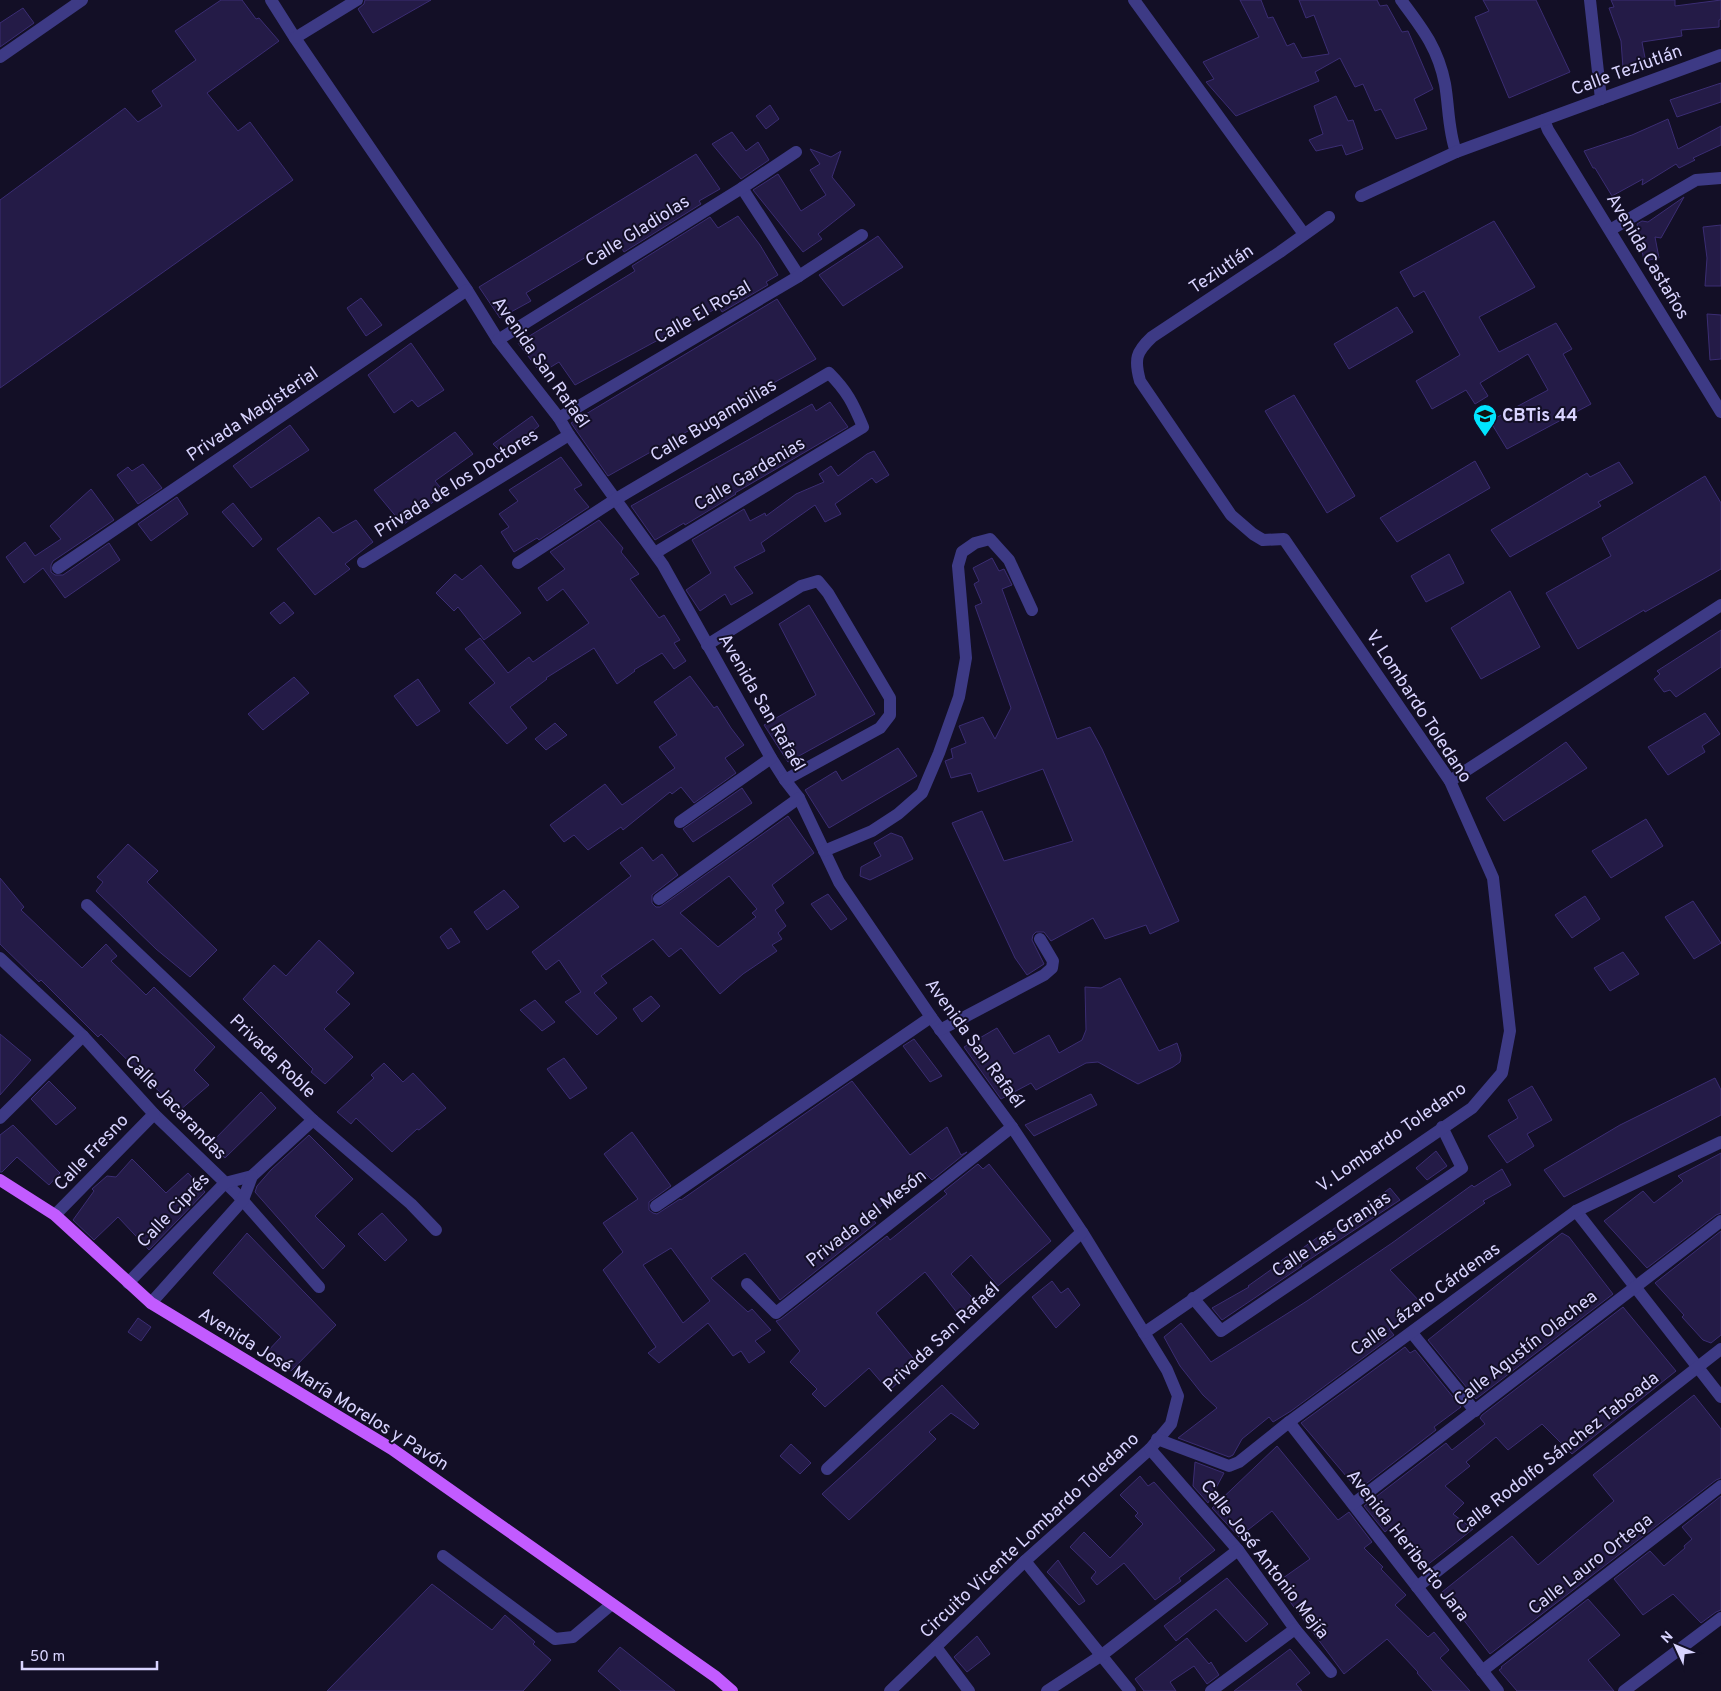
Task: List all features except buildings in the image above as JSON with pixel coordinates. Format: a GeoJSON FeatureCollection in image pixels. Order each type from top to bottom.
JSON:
{"type":"FeatureCollection","features":[{"type":"Feature","properties":{"kind":"main road","name":"Avenida José María Morelos y Pavón"},"geometry":{"type":"LineString","coordinates":[[0,1180],[55,1215],[151,1304],[392,1449],[716,1677],[732,1691]]}},
{"type":"Feature","properties":{"kind":"street"},"geometry":{"type":"LineString","coordinates":[[0,58],[82,0]]}},
{"type":"Feature","properties":{"kind":"street","name":"Avenida San Rafaél"},"geometry":{"type":"LineString","coordinates":[[271,0],[467,290],[498,340],[559,418],[569,435],[663,565],[771,758],[799,798],[839,882],[930,1017],[1012,1127],[1082,1232],[1166,1370],[1178,1396]]}},
{"type":"Feature","properties":{"kind":"street"},"geometry":{"type":"LineString","coordinates":[[295,38],[357,0]]}},
{"type":"Feature","properties":{"kind":"street"},"geometry":{"type":"LineString","coordinates":[[1134,0],[1304,234]]}},
{"type":"Feature","properties":{"kind":"street"},"geometry":{"type":"LineString","coordinates":[[1400,0],[1428,37],[1438,56],[1445,84],[1450,136],[1456,152]]}},
{"type":"Feature","properties":{"kind":"street"},"geometry":{"type":"LineString","coordinates":[[1590,0],[1601,99]]}},
{"type":"Feature","properties":{"kind":"street","name":"Calle Teziutlán"},"geometry":{"type":"LineString","coordinates":[[1544,120],[1721,55]]}},
{"type":"Feature","properties":{"kind":"street"},"geometry":{"type":"LineString","coordinates":[[1361,196],[1456,152],[1544,120]]}},
{"type":"Feature","properties":{"kind":"street","name":"Avenida Castaños"},"geometry":{"type":"LineString","coordinates":[[1544,120],[1548,130],[1721,412]]}},
{"type":"Feature","properties":{"kind":"street","name":"Calle Gladiolas"},"geometry":{"type":"LineString","coordinates":[[498,340],[742,188],[796,152]]}},
{"type":"Feature","properties":{"kind":"street"},"geometry":{"type":"LineString","coordinates":[[1610,230],[1696,180],[1721,178]]}},
{"type":"Feature","properties":{"kind":"street"},"geometry":{"type":"LineString","coordinates":[[742,188],[800,276]]}},
{"type":"Feature","properties":{"kind":"street","name":"Teziutlán"},"geometry":{"type":"LineString","coordinates":[[1137,355],[1143,345],[1152,337],[1329,217]]}},
{"type":"Feature","properties":{"kind":"street","name":"Calle El Rosal"},"geometry":{"type":"LineString","coordinates":[[559,418],[800,276],[862,235]]}},
{"type":"Feature","properties":{"kind":"street","name":"Privada Magisterial"},"geometry":{"type":"LineString","coordinates":[[58,568],[467,290]]}},
{"type":"Feature","properties":{"kind":"street","name":"V. Lombardo Toledano"},"geometry":{"type":"LineString","coordinates":[[1137,355],[1135,366],[1140,381],[1231,515],[1263,540],[1284,539],[1450,781],[1493,878],[1510,1031],[1502,1073],[1472,1108],[1144,1333]]}},
{"type":"Feature","properties":{"kind":"street","name":"Calle Bugambilias"},"geometry":{"type":"LineString","coordinates":[[518,563],[616,499],[829,373],[852,401],[863,427]]}},
{"type":"Feature","properties":{"kind":"street","name":"Calle Gardenias"},"geometry":{"type":"LineString","coordinates":[[655,553],[863,427]]}},
{"type":"Feature","properties":{"kind":"street","name":"Privada de los Doctores"},"geometry":{"type":"LineString","coordinates":[[363,562],[569,435]]}},
{"type":"Feature","properties":{"kind":"street"},"geometry":{"type":"LineString","coordinates":[[824,852],[872,830],[898,814],[922,793],[939,753],[958,697],[966,658],[958,566],[962,552],[975,543],[990,540],[1010,560],[1032,610]]}},
{"type":"Feature","properties":{"kind":"street"},"geometry":{"type":"LineString","coordinates":[[707,645],[801,586],[818,581],[828,593],[890,698],[890,715],[880,728],[785,780]]}},
{"type":"Feature","properties":{"kind":"street"},"geometry":{"type":"LineString","coordinates":[[1450,781],[1721,605]]}},
{"type":"Feature","properties":{"kind":"street"},"geometry":{"type":"LineString","coordinates":[[680,822],[771,758]]}},
{"type":"Feature","properties":{"kind":"street"},"geometry":{"type":"LineString","coordinates":[[659,899],[799,798]]}},
{"type":"Feature","properties":{"kind":"street","name":"Privada Roble"},"geometry":{"type":"LineString","coordinates":[[87,905],[313,1120],[411,1204],[436,1230]]}},
{"type":"Feature","properties":{"kind":"street"},"geometry":{"type":"LineString","coordinates":[[940,1030],[1052,968],[1054,961],[1040,939]]}},
{"type":"Feature","properties":{"kind":"street","name":"Calle Jacarandas"},"geometry":{"type":"LineString","coordinates":[[2,964],[83,1036],[154,1114],[243,1200],[320,1287]]}},
{"type":"Feature","properties":{"kind":"street"},"geometry":{"type":"LineString","coordinates":[[656,1206],[930,1017]]}},
{"type":"Feature","properties":{"kind":"street"},"geometry":{"type":"LineString","coordinates":[[0,1118],[83,1036]]}},
{"type":"Feature","properties":{"kind":"street","name":"Calle Fresno"},"geometry":{"type":"LineString","coordinates":[[55,1215],[154,1114]]}},
{"type":"Feature","properties":{"kind":"street","name":"Calle Ciprés"},"geometry":{"type":"LineString","coordinates":[[151,1304],[243,1200],[252,1176],[313,1120]]}},
{"type":"Feature","properties":{"kind":"street","name":"Privada del Mesón"},"geometry":{"type":"LineString","coordinates":[[748,1284],[776,1313],[1012,1127]]}},
{"type":"Feature","properties":{"kind":"street","name":"Calle Las Granjas"},"geometry":{"type":"LineString","coordinates":[[1193,1298],[1221,1331],[1462,1168],[1442,1127]]}},
{"type":"Feature","properties":{"kind":"street","name":"Calle Lázaro Cárdenas"},"geometry":{"type":"LineString","coordinates":[[1154,1444],[1229,1466],[1239,1462],[1289,1422],[1576,1211],[1721,1142]]}},
{"type":"Feature","properties":{"kind":"street","name":"Calle Ciprés"},"geometry":{"type":"LineString","coordinates":[[128,1283],[225,1183],[252,1176]]}},
{"type":"Feature","properties":{"kind":"street"},"geometry":{"type":"LineString","coordinates":[[1576,1211],[1721,1397]]}},
{"type":"Feature","properties":{"kind":"street","name":"Calle Agustín Olachea"},"geometry":{"type":"LineString","coordinates":[[1353,1504],[1721,1221]]}},
{"type":"Feature","properties":{"kind":"street","name":"Privada San Rafaél"},"geometry":{"type":"LineString","coordinates":[[827,1469],[1082,1232]]}},
{"type":"Feature","properties":{"kind":"street"},"geometry":{"type":"LineString","coordinates":[[1412,1332],[1475,1411]]}},
{"type":"Feature","properties":{"kind":"street","name":"Calle Rodolfo Sánchez Taboada"},"geometry":{"type":"LineString","coordinates":[[1417,1587],[1721,1349]]}},
{"type":"Feature","properties":{"kind":"street","name":"Circuito Vicente Lombardo Toledano"},"geometry":{"type":"LineString","coordinates":[[890,1691],[1025,1561],[1154,1444],[1171,1424],[1178,1396]]}},
{"type":"Feature","properties":{"kind":"street","name":"Avenida Heriberto Jara"},"geometry":{"type":"LineString","coordinates":[[1289,1422],[1498,1691]]}},
{"type":"Feature","properties":{"kind":"street","name":"Calle José Antonio Mejía"},"geometry":{"type":"LineString","coordinates":[[1154,1444],[1238,1550],[1330,1672]]}},
{"type":"Feature","properties":{"kind":"street","name":"Calle Lauro Ortega"},"geometry":{"type":"LineString","coordinates":[[1482,1671],[1721,1486]]}},
{"type":"Feature","properties":{"kind":"street"},"geometry":{"type":"LineString","coordinates":[[1047,1691],[1102,1655],[1238,1550]]}},
{"type":"Feature","properties":{"kind":"street"},"geometry":{"type":"LineString","coordinates":[[443,1556],[555,1639],[573,1638],[612,1604]]}},
{"type":"Feature","properties":{"kind":"street"},"geometry":{"type":"LineString","coordinates":[[1025,1561],[1130,1691]]}},
{"type":"Feature","properties":{"kind":"street"},"geometry":{"type":"LineString","coordinates":[[1624,1691],[1721,1618]]}},
{"type":"Feature","properties":{"kind":"street"},"geometry":{"type":"LineString","coordinates":[[1211,1691],[1295,1628]]}},
{"type":"Feature","properties":{"kind":"street"},"geometry":{"type":"LineString","coordinates":[[936,1647],[969,1691]]}},
{"type":"Feature","properties":{"kind":"place","name":"CBTis 44"},"geometry":{"type":"Point","coordinates":[1485,437]}}]}
